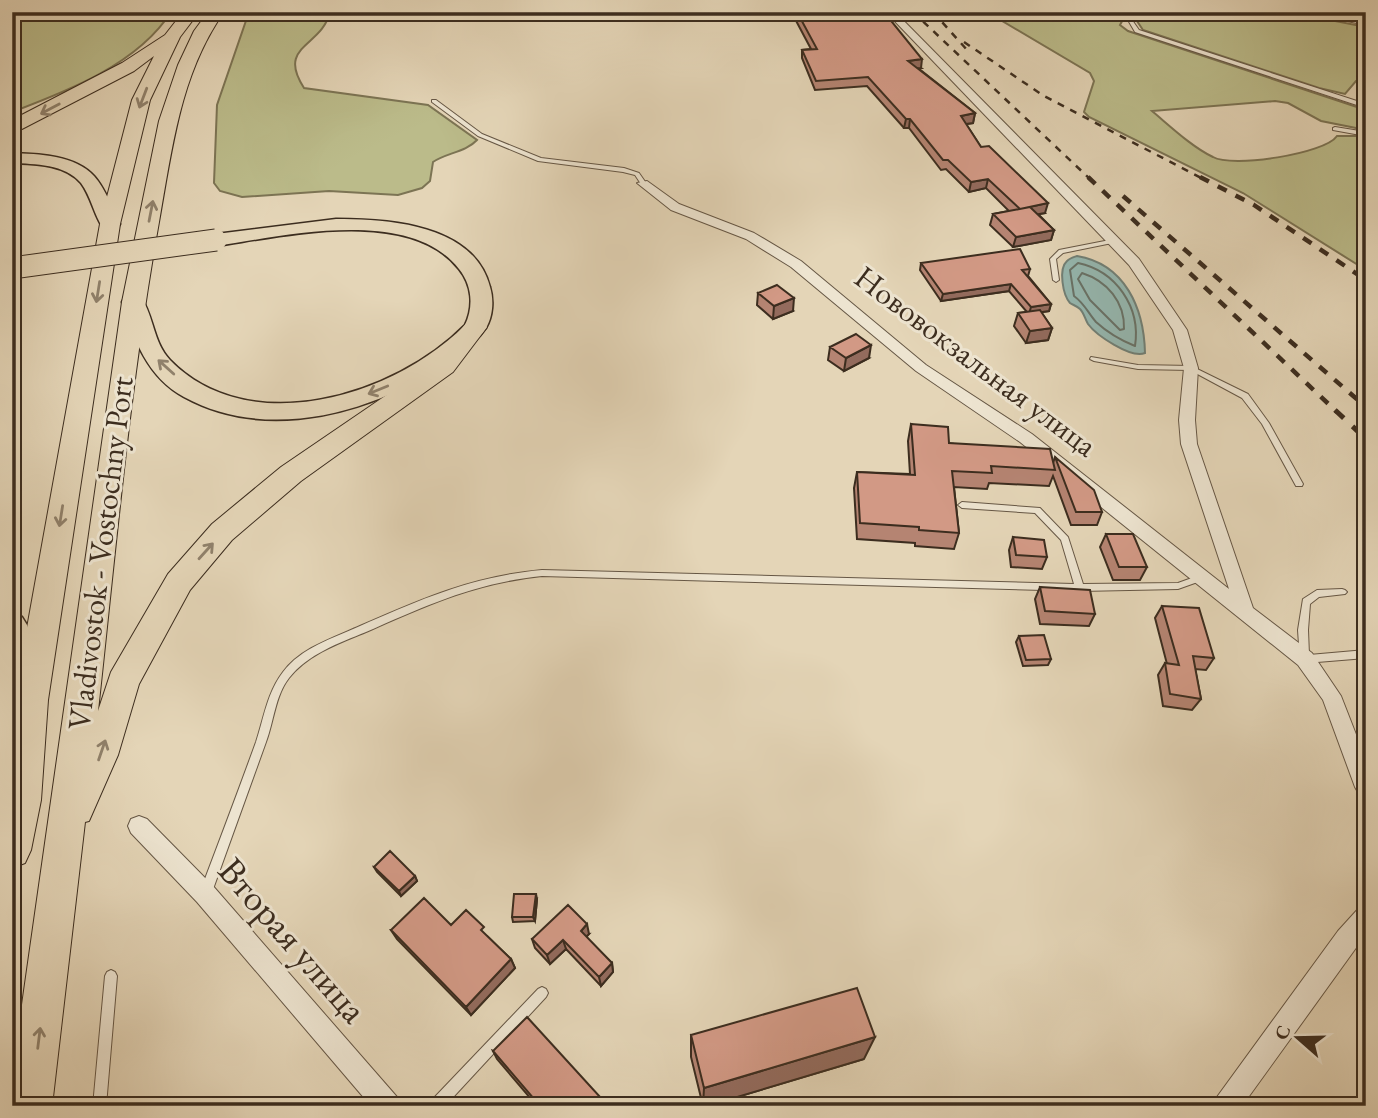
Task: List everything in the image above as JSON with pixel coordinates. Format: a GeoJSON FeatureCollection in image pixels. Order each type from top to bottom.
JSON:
{"type":"FeatureCollection","features":[{"type":"Feature","properties":{"kind":"highway","name":"Vladivostok - Vostochny Port"},"geometry":{"type":"LineString","coordinates":[[12,850],[23,800],[31,700],[110,224],[142,100],[172,36],[191,12]]}},
{"type":"Feature","properties":{"kind":"highway","name":"Vladivostok - Vostochny Port"},"geometry":{"type":"LineString","coordinates":[[30,1106],[133,302],[168,121],[186,65],[202,31],[216,12]]}},
{"type":"Feature","properties":{"kind":"highway"},"geometry":{"type":"LineString","coordinates":[[12,127],[128,67],[172,36]]}},
{"type":"Feature","properties":{"kind":"highway"},"geometry":{"type":"LineString","coordinates":[[64,835],[101,755],[123,682],[178,582],[222,532],[291,474],[444,368],[475,327]]}},
{"type":"Feature","properties":{"kind":"main road"},"geometry":{"type":"LineString","coordinates":[[12,158],[40,159],[59,164],[89,180],[110,224]]}},
{"type":"Feature","properties":{"kind":"main road"},"geometry":{"type":"LineString","coordinates":[[12,268],[336,225],[390,228],[425,236],[450,247],[478,277],[482,304],[475,327],[432,363],[374,392],[326,408],[281,411],[225,405],[191,391],[154,357],[133,302]]}},
{"type":"Feature","properties":{"kind":"main road"},"geometry":{"type":"LineString","coordinates":[[12,625],[31,700]]}},
{"type":"Feature","properties":{"kind":"street"},"geometry":{"type":"LineString","coordinates":[[890,12],[1115,241],[1134,262],[1180,330],[1191,368],[1187,420],[1189,444],[1245,610]]}},
{"type":"Feature","properties":{"kind":"street"},"geometry":{"type":"LineString","coordinates":[[1309,12],[1366,22]]}},
{"type":"Feature","properties":{"kind":"street","name":"Нововокзальная улица"},"geometry":{"type":"LineString","coordinates":[[643,183],[675,206],[750,236],[796,264],[921,368],[1027,438],[1305,659],[1331,695],[1366,788]]}},
{"type":"Feature","properties":{"kind":"street","name":"Вторая улица"},"geometry":{"type":"LineString","coordinates":[[139,826],[205,894],[388,1106]]}},
{"type":"Feature","properties":{"kind":"street"},"geometry":{"type":"LineString","coordinates":[[1226,1106],[1346,939],[1366,917]]}},
{"type":"Feature","properties":{"kind":"lane"},"geometry":{"type":"LineString","coordinates":[[1138,12],[1130,20],[1133,26],[1148,36],[1366,106]]}},
{"type":"Feature","properties":{"kind":"lane"},"geometry":{"type":"LineString","coordinates":[[434,102],[480,135],[540,160],[624,170],[637,174],[643,183]]}},
{"type":"Feature","properties":{"kind":"lane"},"geometry":{"type":"LineString","coordinates":[[1335,129],[1366,134]]}},
{"type":"Feature","properties":{"kind":"lane"},"geometry":{"type":"LineString","coordinates":[[1056,280],[1053,259],[1060,251],[1115,241]]}},
{"type":"Feature","properties":{"kind":"lane"},"geometry":{"type":"LineString","coordinates":[[1094,359],[1138,367],[1191,368],[1245,396],[1265,423],[1298,484]]}},
{"type":"Feature","properties":{"kind":"lane"},"geometry":{"type":"LineString","coordinates":[[961,505],[1037,510],[1065,538],[1080,588]]}},
{"type":"Feature","properties":{"kind":"lane"},"geometry":{"type":"LineString","coordinates":[[205,894],[279,686],[293,666],[327,645],[419,603],[450,592],[499,578],[542,573],[1080,588],[1178,586],[1203,577]]}},
{"type":"Feature","properties":{"kind":"lane"},"geometry":{"type":"LineString","coordinates":[[1342,592],[1317,594],[1306,602],[1303,630],[1305,659],[1366,654]]}},
{"type":"Feature","properties":{"kind":"lane"},"geometry":{"type":"LineString","coordinates":[[99,1106],[111,976]]}},
{"type":"Feature","properties":{"kind":"lane"},"geometry":{"type":"LineString","coordinates":[[436,1106],[542,993]]}},
{"type":"Feature","properties":{"kind":"green space"},"geometry":{"type":"Polygon","coordinates":[[[12,12],[171,12],[140,47],[121,61],[78,85],[12,112],[12,12]]]}},
{"type":"Feature","properties":{"kind":"green space"},"geometry":{"type":"Polygon","coordinates":[[[249,12],[330,12],[319,33],[298,54],[295,63],[304,88],[428,105],[477,140],[433,162],[430,181],[422,188],[398,195],[329,191],[242,197],[220,191],[214,183],[217,105],[249,12]]]}},
{"type":"Feature","properties":{"kind":"green space"},"geometry":{"type":"Polygon","coordinates":[[[987,12],[1127,12],[1120,25],[1128,31],[1366,110],[1366,130],[1321,121],[1288,103],[1275,101],[1152,111],[1197,148],[1223,160],[1278,157],[1315,148],[1329,143],[1337,136],[1366,136],[1366,270],[1243,193],[1089,117],[1084,112],[1094,81],[1090,73],[987,12]]]}},
{"type":"Feature","properties":{"kind":"green space"},"geometry":{"type":"Polygon","coordinates":[[[1145,12],[1289,12],[1366,27],[1366,81],[1356,81],[1345,94],[1319,88],[1143,30],[1137,21],[1145,12]]]}},
{"type":"Feature","properties":{"kind":"water"},"geometry":{"type":"Polygon","coordinates":[[[1077,256],[1108,268],[1129,291],[1141,320],[1145,353],[1131,353],[1106,340],[1088,324],[1083,312],[1067,299],[1062,276],[1064,265],[1077,256]]]}},
{"type":"Feature","properties":{"kind":"building"},"geometry":{"type":"Polygon","coordinates":[[[797,12],[884,12],[922,59],[908,61],[975,113],[961,116],[981,147],[989,146],[1048,203],[1020,209],[988,179],[971,182],[948,160],[943,160],[910,119],[906,119],[868,77],[816,81],[802,50],[817,49],[797,12]]]}},
{"type":"Feature","properties":{"kind":"building"},"geometry":{"type":"Polygon","coordinates":[[[1030,207],[1054,230],[1016,237],[993,214],[1030,207]]]}},
{"type":"Feature","properties":{"kind":"building"},"geometry":{"type":"Polygon","coordinates":[[[1020,249],[1030,269],[1022,270],[1051,304],[1031,307],[1011,284],[943,294],[921,263],[1020,249]]]}},
{"type":"Feature","properties":{"kind":"building"},"geometry":{"type":"Polygon","coordinates":[[[777,285],[794,298],[774,306],[758,293],[777,285]]]}},
{"type":"Feature","properties":{"kind":"building"},"geometry":{"type":"Polygon","coordinates":[[[1040,310],[1052,328],[1030,331],[1018,313],[1040,310]]]}},
{"type":"Feature","properties":{"kind":"building"},"geometry":{"type":"Polygon","coordinates":[[[856,334],[871,345],[846,358],[830,347],[856,334]]]}},
{"type":"Feature","properties":{"kind":"building"},"geometry":{"type":"Polygon","coordinates":[[[911,424],[948,427],[949,443],[1050,449],[1055,470],[991,466],[992,473],[952,471],[959,533],[860,523],[857,472],[915,475],[911,424]]]}},
{"type":"Feature","properties":{"kind":"building"},"geometry":{"type":"Polygon","coordinates":[[[1055,457],[1094,490],[1102,512],[1076,512],[1055,457]]]}},
{"type":"Feature","properties":{"kind":"building"},"geometry":{"type":"Polygon","coordinates":[[[1106,534],[1133,534],[1147,567],[1119,567],[1106,534]]]}},
{"type":"Feature","properties":{"kind":"building"},"geometry":{"type":"Polygon","coordinates":[[[1013,537],[1044,540],[1047,557],[1016,555],[1013,537]]]}},
{"type":"Feature","properties":{"kind":"building"},"geometry":{"type":"Polygon","coordinates":[[[1040,587],[1090,590],[1095,614],[1045,611],[1040,587]]]}},
{"type":"Feature","properties":{"kind":"building"},"geometry":{"type":"Polygon","coordinates":[[[1162,606],[1199,608],[1214,658],[1193,656],[1201,699],[1170,694],[1165,663],[1179,665],[1162,606]]]}},
{"type":"Feature","properties":{"kind":"building"},"geometry":{"type":"Polygon","coordinates":[[[1044,635],[1051,659],[1026,660],[1019,636],[1044,635]]]}},
{"type":"Feature","properties":{"kind":"building"},"geometry":{"type":"Polygon","coordinates":[[[390,851],[415,876],[399,891],[374,867],[390,851]]]}},
{"type":"Feature","properties":{"kind":"building"},"geometry":{"type":"Polygon","coordinates":[[[514,894],[536,894],[533,917],[512,917],[514,894]]]}},
{"type":"Feature","properties":{"kind":"building"},"geometry":{"type":"Polygon","coordinates":[[[424,898],[451,925],[466,910],[484,927],[481,930],[511,959],[466,1007],[391,930],[424,898]]]}},
{"type":"Feature","properties":{"kind":"building"},"geometry":{"type":"Polygon","coordinates":[[[568,905],[587,924],[581,931],[612,963],[599,977],[563,940],[547,955],[532,939],[568,905]]]}},
{"type":"Feature","properties":{"kind":"building"},"geometry":{"type":"Polygon","coordinates":[[[857,988],[875,1037],[704,1088],[691,1035],[857,988]]]}},
{"type":"Feature","properties":{"kind":"building"},"geometry":{"type":"Polygon","coordinates":[[[527,1017],[601,1098],[594,1106],[540,1106],[493,1051],[527,1017]]]}},
{"type":"Feature","properties":{"kind":"railway"},"geometry":{"type":"LineString","coordinates":[[913,12],[1090,179]]}},
{"type":"Feature","properties":{"kind":"railway"},"geometry":{"type":"LineString","coordinates":[[933,12],[968,51]]}},
{"type":"Feature","properties":{"kind":"railway"},"geometry":{"type":"LineString","coordinates":[[964,42],[1044,96],[1203,179]]}},
{"type":"Feature","properties":{"kind":"railway"},"geometry":{"type":"LineString","coordinates":[[1088,177],[1337,412]]}},
{"type":"Feature","properties":{"kind":"railway"},"geometry":{"type":"LineString","coordinates":[[1200,177],[1254,205],[1366,280]]}},
{"type":"Feature","properties":{"kind":"railway"},"geometry":{"type":"LineString","coordinates":[[1123,196],[1366,407]]}},
{"type":"Feature","properties":{"kind":"railway"},"geometry":{"type":"LineString","coordinates":[[1335,410],[1366,439]]}}]}
